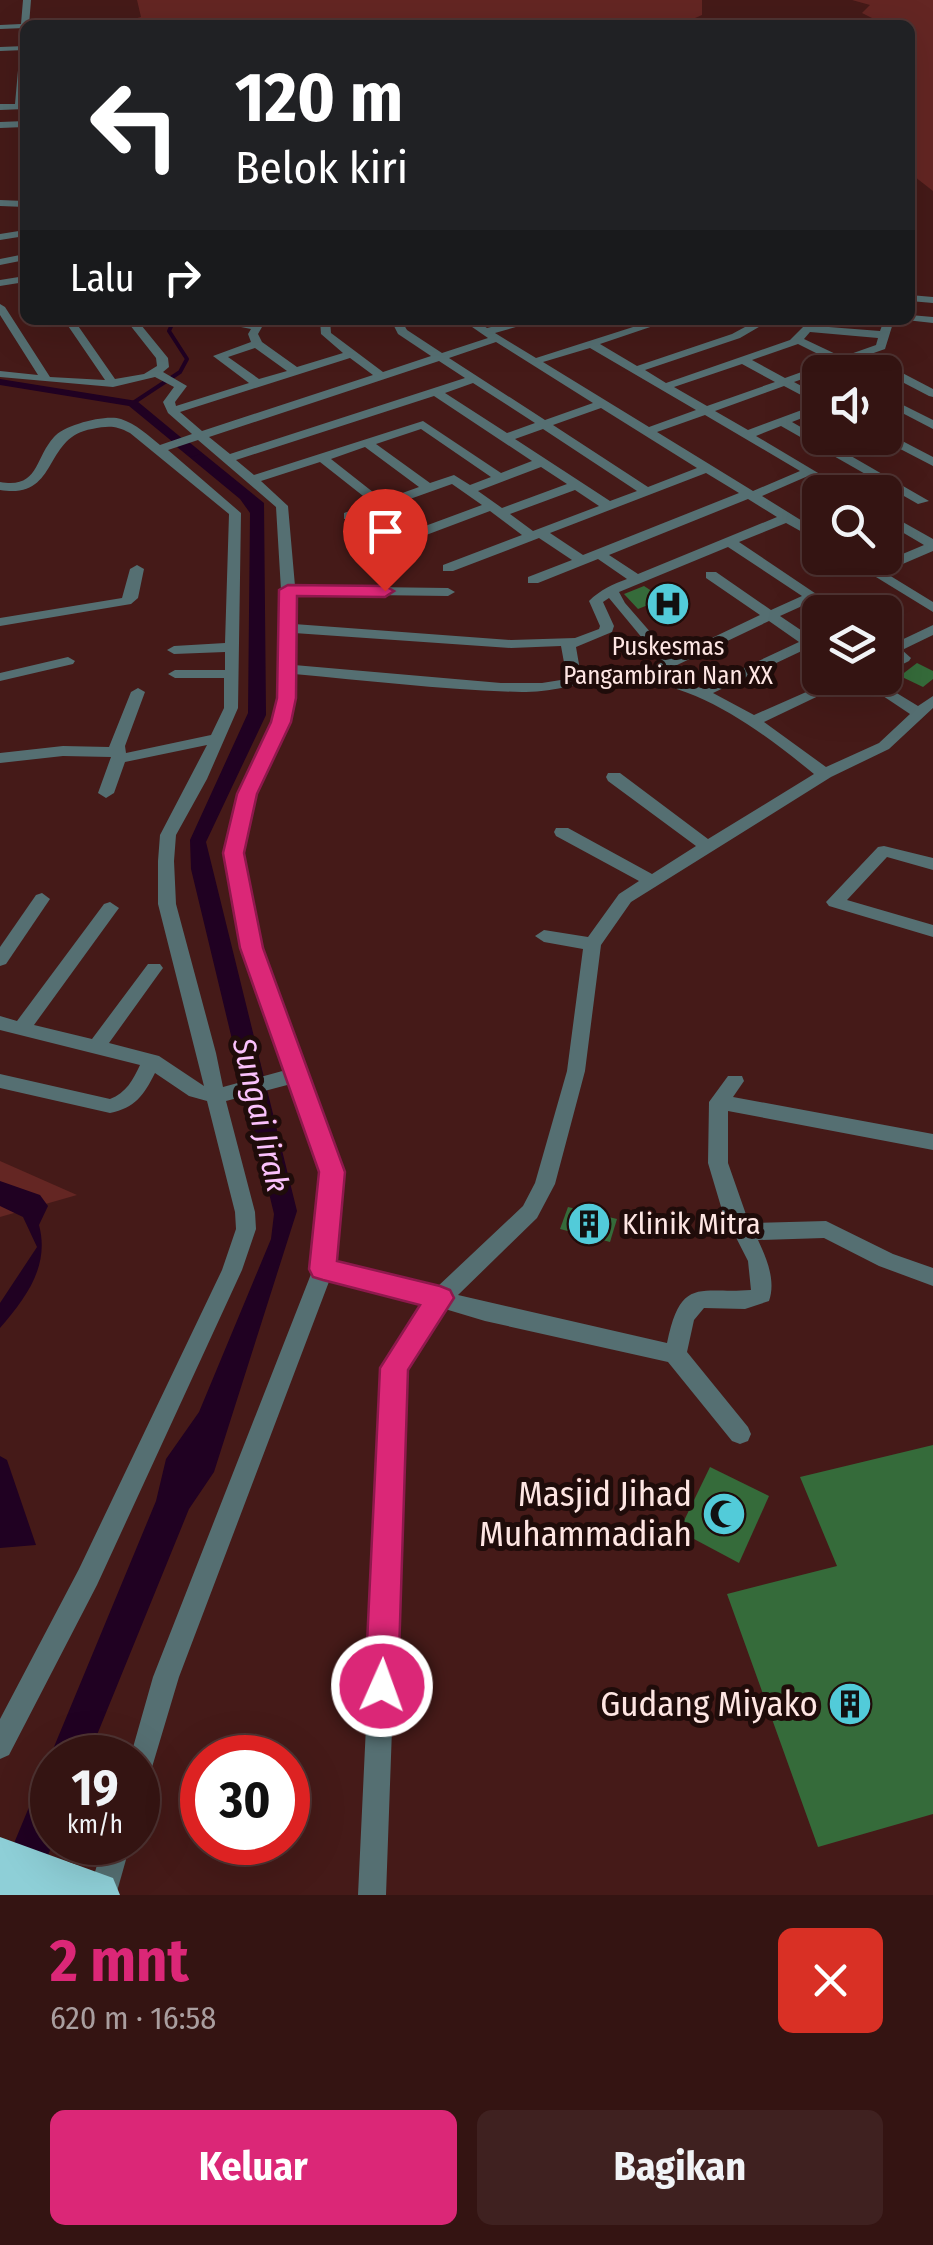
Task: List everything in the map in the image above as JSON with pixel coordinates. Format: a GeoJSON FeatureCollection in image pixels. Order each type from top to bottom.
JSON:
{"type":"FeatureCollection","features":[{"type":"Feature","properties":{"kind":"highway"},"geometry":{"type":"LineString","coordinates":[[0,1860],[92,1892]]}},
{"type":"Feature","properties":{"kind":"highway"},"geometry":{"type":"LineString","coordinates":[[0,1892],[9,1895]]}},
{"type":"Feature","properties":{"kind":"street"},"geometry":{"type":"LineString","coordinates":[[0,308],[5,323],[45,378]]}},
{"type":"Feature","properties":{"kind":"street"},"geometry":{"type":"LineString","coordinates":[[72,325],[113,384]]}},
{"type":"Feature","properties":{"kind":"street"},"geometry":{"type":"LineString","coordinates":[[135,325],[162,358],[159,374]]}},
{"type":"Feature","properties":{"kind":"street"},"geometry":{"type":"LineString","coordinates":[[258,325],[253,334],[257,344],[295,371]]}},
{"type":"Feature","properties":{"kind":"street"},"geometry":{"type":"LineString","coordinates":[[325,325],[326,334],[381,376]]}},
{"type":"Feature","properties":{"kind":"street"},"geometry":{"type":"LineString","coordinates":[[398,325],[402,332],[439,357],[648,492]]}},
{"type":"Feature","properties":{"kind":"street"},"geometry":{"type":"LineString","coordinates":[[474,325],[802,527]]}},
{"type":"Feature","properties":{"kind":"street"},"geometry":{"type":"LineString","coordinates":[[156,450],[439,357],[522,325]]}},
{"type":"Feature","properties":{"kind":"street"},"geometry":{"type":"LineString","coordinates":[[533,362],[651,325]]}},
{"type":"Feature","properties":{"kind":"street"},"geometry":{"type":"LineString","coordinates":[[636,370],[716,344],[756,325]]}},
{"type":"Feature","properties":{"kind":"street"},"geometry":{"type":"LineString","coordinates":[[664,387],[798,340],[812,325]]}},
{"type":"Feature","properties":{"kind":"street"},"geometry":{"type":"LineString","coordinates":[[820,325],[886,335]]}},
{"type":"Feature","properties":{"kind":"street"},"geometry":{"type":"LineString","coordinates":[[858,354],[883,346],[888,325]]}},
{"type":"Feature","properties":{"kind":"street"},"geometry":{"type":"LineString","coordinates":[[798,340],[817,355]]}},
{"type":"Feature","properties":{"kind":"street"},"geometry":{"type":"LineString","coordinates":[[257,344],[219,356],[258,384]]}},
{"type":"Feature","properties":{"kind":"street"},"geometry":{"type":"LineString","coordinates":[[592,344],[815,475]]}},
{"type":"Feature","properties":{"kind":"street"},"geometry":{"type":"LineString","coordinates":[[716,344],[802,393]]}},
{"type":"Feature","properties":{"kind":"street"},"geometry":{"type":"LineString","coordinates":[[172,411],[350,354]]}},
{"type":"Feature","properties":{"kind":"street"},"geometry":{"type":"LineString","coordinates":[[858,354],[933,394]]}},
{"type":"Feature","properties":{"kind":"street"},"geometry":{"type":"LineString","coordinates":[[0,374],[113,384],[159,374],[181,386],[170,402],[172,411],[196,436],[282,506],[288,669],[281,722],[247,794],[234,853],[252,948],[289,1077],[332,1172],[323,1269],[166,1677],[149,1735]]}},
{"type":"Feature","properties":{"kind":"street"},"geometry":{"type":"LineString","coordinates":[[647,432],[802,376]]}},
{"type":"Feature","properties":{"kind":"street"},"geometry":{"type":"LineString","coordinates":[[228,459],[475,379]]}},
{"type":"Feature","properties":{"kind":"street"},"geometry":{"type":"LineString","coordinates":[[436,392],[608,506]]}},
{"type":"Feature","properties":{"kind":"street"},"geometry":{"type":"LineString","coordinates":[[323,394],[351,418]]}},
{"type":"Feature","properties":{"kind":"street"},"geometry":{"type":"LineString","coordinates":[[505,438],[601,404]]}},
{"type":"Feature","properties":{"kind":"street"},"geometry":{"type":"LineString","coordinates":[[747,435],[802,413]]}},
{"type":"Feature","properties":{"kind":"street"},"geometry":{"type":"LineString","coordinates":[[0,486],[16,488],[29,484],[40,474],[55,441],[99,422],[124,424],[191,474],[234,513],[231,708],[168,835],[166,861],[168,904],[221,1094],[245,1212],[241,1246],[88,1577],[0,1746]]}},
{"type":"Feature","properties":{"kind":"street"},"geometry":{"type":"LineString","coordinates":[[784,422],[802,432]]}},
{"type":"Feature","properties":{"kind":"street"},"geometry":{"type":"LineString","coordinates":[[252,480],[423,425],[500,478]]}},
{"type":"Feature","properties":{"kind":"street"},"geometry":{"type":"LineString","coordinates":[[910,431],[933,462]]}},
{"type":"Feature","properties":{"kind":"street"},"geometry":{"type":"LineString","coordinates":[[367,443],[429,488]]}},
{"type":"Feature","properties":{"kind":"street"},"geometry":{"type":"LineString","coordinates":[[533,580],[750,495],[838,455]]}},
{"type":"Feature","properties":{"kind":"street"},"geometry":{"type":"LineString","coordinates":[[841,455],[906,508],[933,546],[902,560]]}},
{"type":"Feature","properties":{"kind":"street"},"geometry":{"type":"LineString","coordinates":[[322,458],[381,504]]}},
{"type":"Feature","properties":{"kind":"street"},"geometry":{"type":"LineString","coordinates":[[470,490],[542,462]]}},
{"type":"Feature","properties":{"kind":"street"},"geometry":{"type":"LineString","coordinates":[[448,568],[705,469]]}},
{"type":"Feature","properties":{"kind":"street"},"geometry":{"type":"LineString","coordinates":[[349,516],[454,479],[496,510],[582,561]]}},
{"type":"Feature","properties":{"kind":"street"},"geometry":{"type":"LineString","coordinates":[[376,549],[576,484]]}},
{"type":"Feature","properties":{"kind":"street"},"geometry":{"type":"LineString","coordinates":[[287,628],[511,644],[572,642],[604,634],[606,626],[596,600],[611,590],[732,544],[787,518]]}},
{"type":"Feature","properties":{"kind":"street"},"geometry":{"type":"LineString","coordinates":[[732,544],[810,595]]}},
{"type":"Feature","properties":{"kind":"street"},"geometry":{"type":"LineString","coordinates":[[599,554],[635,578]]}},
{"type":"Feature","properties":{"kind":"street"},"geometry":{"type":"LineString","coordinates":[[0,622],[126,601],[138,569]]}},
{"type":"Feature","properties":{"kind":"street"},"geometry":{"type":"LineString","coordinates":[[879,575],[933,608]]}},
{"type":"Feature","properties":{"kind":"street"},"geometry":{"type":"LineString","coordinates":[[711,576],[802,638]]}},
{"type":"Feature","properties":{"kind":"street"},"geometry":{"type":"LineString","coordinates":[[288,590],[448,592]]}},
{"type":"Feature","properties":{"kind":"street"},"geometry":{"type":"LineString","coordinates":[[611,590],[619,605],[670,663]]}},
{"type":"Feature","properties":{"kind":"street"},"geometry":{"type":"LineString","coordinates":[[648,678],[670,663],[802,600]]}},
{"type":"Feature","properties":{"kind":"street"},"geometry":{"type":"LineString","coordinates":[[902,641],[933,629]]}},
{"type":"Feature","properties":{"kind":"street"},"geometry":{"type":"LineString","coordinates":[[572,642],[567,649],[575,683]]}},
{"type":"Feature","properties":{"kind":"street"},"geometry":{"type":"LineString","coordinates":[[174,650],[234,647]]}},
{"type":"Feature","properties":{"kind":"street"},"geometry":{"type":"LineString","coordinates":[[701,693],[802,651]]}},
{"type":"Feature","properties":{"kind":"street"},"geometry":{"type":"LineString","coordinates":[[0,677],[68,661]]}},
{"type":"Feature","properties":{"kind":"street"},"geometry":{"type":"LineString","coordinates":[[288,669],[506,686],[575,683],[618,675],[648,678],[701,693],[753,722],[825,774]]}},
{"type":"Feature","properties":{"kind":"street"},"geometry":{"type":"LineString","coordinates":[[176,674],[232,674]]}},
{"type":"Feature","properties":{"kind":"street"},"geometry":{"type":"LineString","coordinates":[[106,793],[138,692]]}},
{"type":"Feature","properties":{"kind":"street"},"geometry":{"type":"LineString","coordinates":[[753,722],[819,695]]}},
{"type":"Feature","properties":{"kind":"street"},"geometry":{"type":"LineString","coordinates":[[372,1895],[394,1368],[440,1298],[530,1212],[546,1184],[576,1071],[592,944],[625,898],[825,774],[884,746],[926,706],[900,695]]}},
{"type":"Feature","properties":{"kind":"street"},"geometry":{"type":"LineString","coordinates":[[0,758],[63,752],[118,756],[218,738]]}},
{"type":"Feature","properties":{"kind":"street"},"geometry":{"type":"LineString","coordinates":[[614,778],[708,846]]}},
{"type":"Feature","properties":{"kind":"street"},"geometry":{"type":"LineString","coordinates":[[562,832],[652,881]]}},
{"type":"Feature","properties":{"kind":"street"},"geometry":{"type":"LineString","coordinates":[[933,864],[884,851],[836,902],[933,931]]}},
{"type":"Feature","properties":{"kind":"street"},"geometry":{"type":"LineString","coordinates":[[0,960],[42,898]]}},
{"type":"Feature","properties":{"kind":"street"},"geometry":{"type":"LineString","coordinates":[[110,908],[11,1026],[152,1061],[196,1092],[221,1094],[289,1077]]}},
{"type":"Feature","properties":{"kind":"street"},"geometry":{"type":"LineString","coordinates":[[544,936],[592,944]]}},
{"type":"Feature","properties":{"kind":"street"},"geometry":{"type":"LineString","coordinates":[[97,1046],[154,968]]}},
{"type":"Feature","properties":{"kind":"street"},"geometry":{"type":"LineString","coordinates":[[0,1082],[110,1106],[121,1105],[130,1100],[152,1061]]}},
{"type":"Feature","properties":{"kind":"street"},"geometry":{"type":"LineString","coordinates":[[675,1354],[686,1316],[701,1300],[761,1298],[759,1268],[746,1232],[732,1210],[718,1163],[719,1102],[735,1081]]}},
{"type":"Feature","properties":{"kind":"street"},"geometry":{"type":"LineString","coordinates":[[719,1102],[933,1142]]}},
{"type":"Feature","properties":{"kind":"street"},"geometry":{"type":"LineString","coordinates":[[746,1232],[826,1229],[886,1260],[933,1277]]}},
{"type":"Feature","properties":{"kind":"street"},"geometry":{"type":"LineString","coordinates":[[323,1269],[675,1354],[740,1434]]}},
{"type":"Feature","properties":{"kind":"street"},"geometry":{"type":"LineString","coordinates":[[92,1892],[106,1865]]}},
{"type":"Feature","properties":{"kind":"shaded area"},"geometry":{"type":"Polygon","coordinates":[[[137,0],[702,0],[702,15],[690,20],[130,20],[141,17],[137,0]]]}},
{"type":"Feature","properties":{"kind":"shaded area"},"geometry":{"type":"Polygon","coordinates":[[[852,0],[933,0],[933,191],[915,177],[915,20],[876,20],[862,13],[870,5],[852,0]]]}},
{"type":"Feature","properties":{"kind":"shaded area"},"geometry":{"type":"Polygon","coordinates":[[[0,1161],[77,1195],[0,1217],[0,1161]]]}},
{"type":"Feature","properties":{"kind":"water"},"geometry":{"type":"Polygon","coordinates":[[[184,438],[264,503],[266,715],[206,842],[297,1211],[214,1472],[189,1509],[97,1735],[59,1735],[156,1501],[166,1459],[199,1412],[271,1239],[274,1214],[191,869],[190,840],[248,713],[250,513],[240,499],[171,442],[184,438]]]}},
{"type":"Feature","properties":{"kind":"water"},"geometry":{"type":"Polygon","coordinates":[[[0,1181],[40,1195],[48,1206],[39,1225],[41,1254],[33,1281],[0,1328],[0,1303],[37,1247],[23,1217],[0,1206],[0,1181]]]}},
{"type":"Feature","properties":{"kind":"water"},"geometry":{"type":"Polygon","coordinates":[[[0,1456],[7,1460],[36,1545],[0,1548],[0,1456]]]}},
{"type":"Feature","properties":{"kind":"water"},"geometry":{"type":"Polygon","coordinates":[[[30,1805],[30,1865],[44,1865],[32,1895],[0,1895],[0,1877],[30,1805]]]}},
{"type":"Feature","properties":{"kind":"building"},"geometry":{"type":"Polygon","coordinates":[[[644,586],[664,599],[674,595],[686,604],[662,614],[648,605],[638,609],[624,594],[644,586]]]}},
{"type":"Feature","properties":{"kind":"building"},"geometry":{"type":"Polygon","coordinates":[[[917,663],[933,671],[933,679],[923,687],[902,674],[917,663]]]}},
{"type":"Feature","properties":{"kind":"building","name":"Klinik Mitra"},"geometry":{"type":"Polygon","coordinates":[[[568,1207],[617,1219],[610,1242],[560,1229],[568,1207]]]}},
{"type":"Feature","properties":{"kind":"building","name":"Gudang Miyako"},"geometry":{"type":"Polygon","coordinates":[[[933,1445],[933,1814],[818,1847],[727,1594],[837,1566],[800,1477],[933,1445]]]}},
{"type":"Feature","properties":{"kind":"building","name":"Masjid Jihad Muhammadiah"},"geometry":{"type":"Polygon","coordinates":[[[710,1467],[769,1496],[739,1563],[679,1531],[710,1467]]]}},
{"type":"Feature","properties":{"kind":"waterway"},"geometry":{"type":"LineString","coordinates":[[133,403],[180,372],[187,359],[169,331],[172,325]]}},
{"type":"Feature","properties":{"kind":"waterway","name":"Sungai Jirak"},"geometry":{"type":"LineString","coordinates":[[0,382],[133,403],[195,454]]}},
{"type":"Feature","properties":{"kind":"place","name":"Puskesmas Pangambiran Nan XX"},"geometry":{"type":"Point","coordinates":[668,604]}},
{"type":"Feature","properties":{"kind":"place","name":"Klinik Mitra"},"geometry":{"type":"Point","coordinates":[589,1224]}},
{"type":"Feature","properties":{"kind":"place","name":"Masjid Jihad Muhammadiah"},"geometry":{"type":"Point","coordinates":[724,1514]}},
{"type":"Feature","properties":{"kind":"place","name":"Gudang Miyako"},"geometry":{"type":"Point","coordinates":[850,1704]}},
{"type":"Feature","properties":{"kind":"route"},"geometry":{"type":"LineString","coordinates":[[382,1686],[394,1368],[440,1298],[323,1269],[332,1172],[252,948],[234,853],[247,794],[281,722],[286,698],[288,590],[385,591]]}}]}
